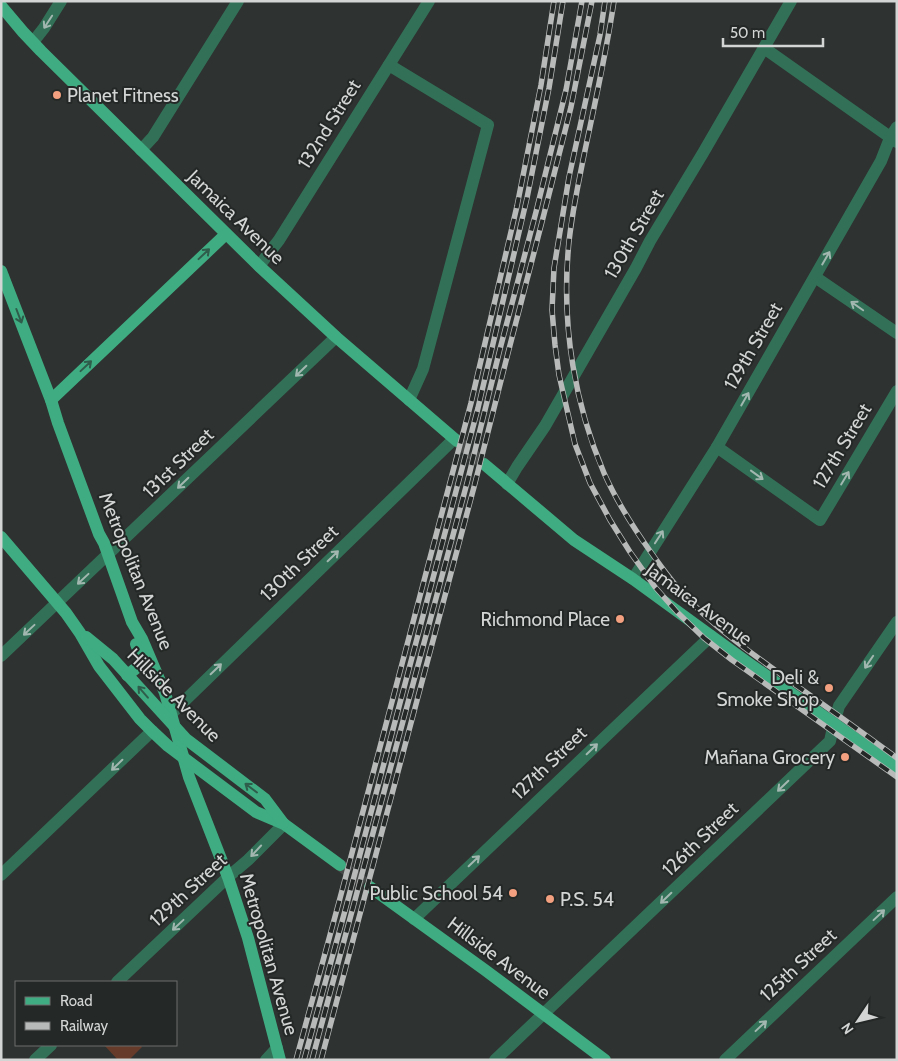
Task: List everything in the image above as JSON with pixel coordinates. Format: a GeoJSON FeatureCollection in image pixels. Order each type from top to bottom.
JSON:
{"type":"FeatureCollection","features":[{"type":"Feature","properties":{"kind":"main road","name":"Jamaica Avenue"},"geometry":{"type":"LineString","coordinates":[[1,6],[33,42],[259,266],[336,337],[456,440]]}},
{"type":"Feature","properties":{"kind":"main road"},"geometry":{"type":"LineString","coordinates":[[51,400],[226,234]]}},
{"type":"Feature","properties":{"kind":"main road","name":"Metropolitan Avenue"},"geometry":{"type":"LineString","coordinates":[[1,271],[51,400],[132,622],[159,676],[189,777],[228,877],[248,938],[279,1054]]}},
{"type":"Feature","properties":{"kind":"main road","name":"Jamaica Avenue"},"geometry":{"type":"LineString","coordinates":[[484,464],[574,540],[633,579],[897,768]]}},
{"type":"Feature","properties":{"kind":"main road","name":"Hillside Avenue"},"geometry":{"type":"LineString","coordinates":[[1,537],[66,613],[99,666],[136,714],[152,731],[168,746],[256,812],[284,824],[340,865]]}},
{"type":"Feature","properties":{"kind":"main road"},"geometry":{"type":"LineString","coordinates":[[128,675],[138,667],[142,659],[134,638],[132,622]]}},
{"type":"Feature","properties":{"kind":"main road","name":"Hillside Avenue"},"geometry":{"type":"LineString","coordinates":[[80,633],[113,659],[175,728],[194,746],[265,799],[284,824]]}},
{"type":"Feature","properties":{"kind":"main road","name":"Hillside Avenue"},"geometry":{"type":"LineString","coordinates":[[370,887],[478,964],[605,1060]]}},
{"type":"Feature","properties":{"kind":"street"},"geometry":{"type":"LineString","coordinates":[[33,42],[61,1]]}},
{"type":"Feature","properties":{"kind":"street"},"geometry":{"type":"LineString","coordinates":[[142,150],[153,137],[238,1]]}},
{"type":"Feature","properties":{"kind":"street","name":"132nd Street"},"geometry":{"type":"LineString","coordinates":[[259,266],[279,240],[430,1]]}},
{"type":"Feature","properties":{"kind":"street","name":"130th Street"},"geometry":{"type":"LineString","coordinates":[[507,484],[545,426],[650,241],[791,1]]}},
{"type":"Feature","properties":{"kind":"street"},"geometry":{"type":"LineString","coordinates":[[764,48],[895,136]]}},
{"type":"Feature","properties":{"kind":"street"},"geometry":{"type":"LineString","coordinates":[[389,65],[488,125],[423,368],[409,400]]}},
{"type":"Feature","properties":{"kind":"street","name":"129th Street"},"geometry":{"type":"LineString","coordinates":[[633,579],[717,447],[895,136]]}},
{"type":"Feature","properties":{"kind":"street"},"geometry":{"type":"LineString","coordinates":[[815,277],[897,333]]}},
{"type":"Feature","properties":{"kind":"street","name":"131st Street"},"geometry":{"type":"LineString","coordinates":[[1,656],[336,337]]}},
{"type":"Feature","properties":{"kind":"street","name":"127th Street"},"geometry":{"type":"LineString","coordinates":[[717,447],[820,520],[897,391]]}},
{"type":"Feature","properties":{"kind":"street","name":"130th Street"},"geometry":{"type":"LineString","coordinates":[[171,714],[456,440]]}},
{"type":"Feature","properties":{"kind":"street","name":"126th Street"},"geometry":{"type":"LineString","coordinates":[[496,1060],[830,741],[839,706],[897,622]]}},
{"type":"Feature","properties":{"kind":"street","name":"127th Street"},"geometry":{"type":"LineString","coordinates":[[414,919],[711,636]]}},
{"type":"Feature","properties":{"kind":"street"},"geometry":{"type":"LineString","coordinates":[[1,875],[152,731]]}},
{"type":"Feature","properties":{"kind":"street","name":"129th Street"},"geometry":{"type":"LineString","coordinates":[[118,981],[284,824]]}},
{"type":"Feature","properties":{"kind":"street","name":"125th Street"},"geometry":{"type":"LineString","coordinates":[[725,1060],[897,897]]}},
{"type":"Feature","properties":{"kind":"street"},"geometry":{"type":"LineString","coordinates":[[35,1060],[49,1046]]}},
{"type":"Feature","properties":{"kind":"street"},"geometry":{"type":"LineString","coordinates":[[266,1060],[279,1054]]}},
{"type":"Feature","properties":{"kind":"shaded area"},"geometry":{"type":"Polygon","coordinates":[[[105,1046],[142,1047],[129,1060],[118,1060],[105,1046]]]}},
{"type":"Feature","properties":{"kind":"tunnel"},"geometry":{"type":"LineString","coordinates":[[457,441],[484,464]]}},
{"type":"Feature","properties":{"kind":"tunnel"},"geometry":{"type":"LineString","coordinates":[[340,865],[370,887]]}},
{"type":"Feature","properties":{"kind":"railway"},"geometry":{"type":"LineString","coordinates":[[296,1060],[471,403],[517,206],[541,85],[554,1]]}},
{"type":"Feature","properties":{"kind":"railway"},"geometry":{"type":"LineString","coordinates":[[304,1060],[478,408],[527,198],[549,88],[563,1]]}},
{"type":"Feature","properties":{"kind":"railway"},"geometry":{"type":"LineString","coordinates":[[312,1060],[467,483],[566,90],[582,1]]}},
{"type":"Feature","properties":{"kind":"railway"},"geometry":{"type":"LineString","coordinates":[[321,1060],[474,487],[544,214],[571,107],[592,1]]}},
{"type":"Feature","properties":{"kind":"railway"},"geometry":{"type":"LineString","coordinates":[[605,1],[600,35],[569,177],[554,268],[552,310],[555,345],[559,375],[575,444],[590,483],[610,520],[655,587],[677,612],[704,638],[732,660],[897,777]]}},
{"type":"Feature","properties":{"kind":"railway"},"geometry":{"type":"LineString","coordinates":[[614,1],[604,61],[574,207],[569,241],[567,281],[569,338],[573,366],[578,393],[594,447],[604,473],[631,523],[664,570],[689,600],[724,632],[749,651],[897,758]]}},
{"type":"Feature","properties":{"kind":"place","name":"Planet Fitness"},"geometry":{"type":"Point","coordinates":[57,95]}},
{"type":"Feature","properties":{"kind":"place","name":"Richmond Place"},"geometry":{"type":"Point","coordinates":[620,619]}},
{"type":"Feature","properties":{"kind":"place","name":"Deli & Smoke Shop"},"geometry":{"type":"Point","coordinates":[829,688]}},
{"type":"Feature","properties":{"kind":"place","name":"Mañana Grocery"},"geometry":{"type":"Point","coordinates":[845,757]}},
{"type":"Feature","properties":{"kind":"place","name":"Public School 54"},"geometry":{"type":"Point","coordinates":[513,893]}},
{"type":"Feature","properties":{"kind":"place","name":"P.S. 54"},"geometry":{"type":"Point","coordinates":[550,899]}}]}
